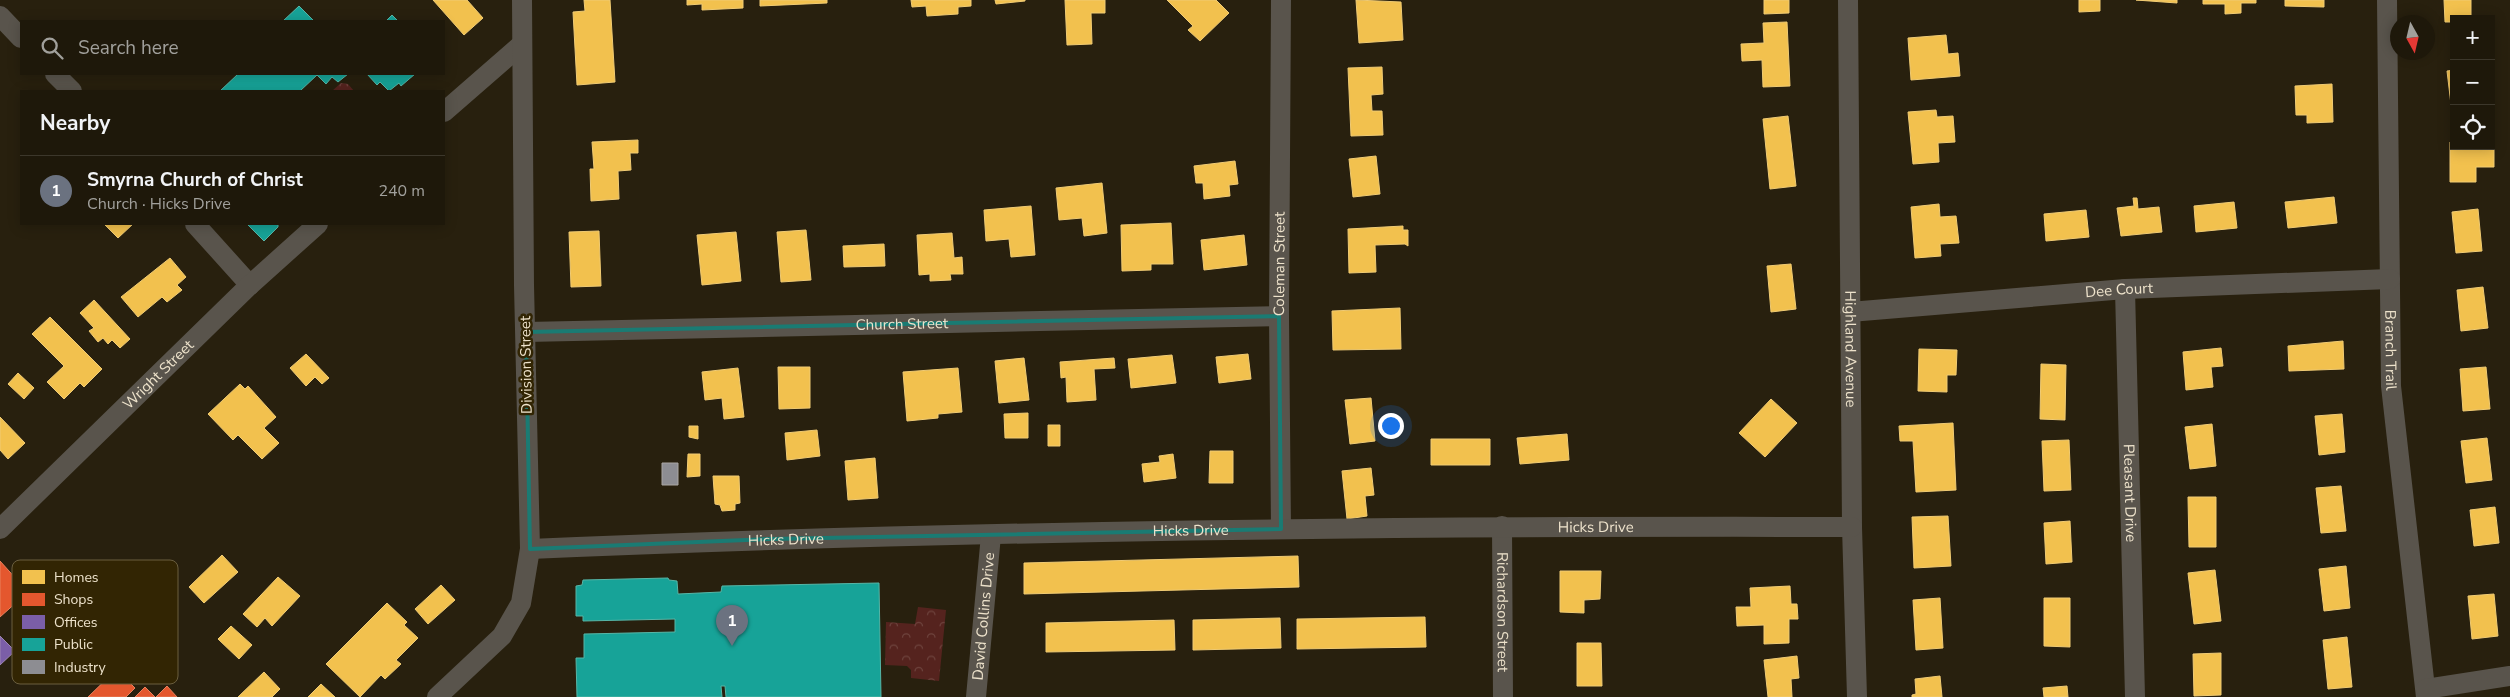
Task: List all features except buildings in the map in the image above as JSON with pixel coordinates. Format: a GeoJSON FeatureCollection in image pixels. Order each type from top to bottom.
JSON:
{"type":"FeatureCollection","features":[{"type":"Feature","properties":{"kind":"street","name":"Division Street"},"geometry":{"type":"LineString","coordinates":[[437,697],[502,636],[520,603],[530,549],[522,0]]}},
{"type":"Feature","properties":{"kind":"street","name":"Coleman Street"},"geometry":{"type":"LineString","coordinates":[[1281,0],[1279,316],[1281,529]]}},
{"type":"Feature","properties":{"kind":"street","name":"Highland Avenue"},"geometry":{"type":"LineString","coordinates":[[1848,0],[1852,526],[1857,697]]}},
{"type":"Feature","properties":{"kind":"street","name":"Branch Trail"},"geometry":{"type":"LineString","coordinates":[[2387,0],[2391,386],[2410,567],[2426,693]]}},
{"type":"Feature","properties":{"kind":"street"},"geometry":{"type":"LineString","coordinates":[[0,16],[20,37]]}},
{"type":"Feature","properties":{"kind":"street"},"geometry":{"type":"LineString","coordinates":[[445,111],[522,44]]}},
{"type":"Feature","properties":{"kind":"street"},"geometry":{"type":"LineString","coordinates":[[56,75],[71,90]]}},
{"type":"Feature","properties":{"kind":"street"},"geometry":{"type":"LineString","coordinates":[[196,225],[250,285]]}},
{"type":"Feature","properties":{"kind":"street","name":"Wright Street"},"geometry":{"type":"LineString","coordinates":[[0,529],[250,285],[317,225]]}},
{"type":"Feature","properties":{"kind":"street","name":"Dee Court"},"geometry":{"type":"LineString","coordinates":[[1850,312],[2125,289],[2390,279]]}},
{"type":"Feature","properties":{"kind":"street","name":"Pleasant Drive"},"geometry":{"type":"LineString","coordinates":[[2125,289],[2135,697]]}},
{"type":"Feature","properties":{"kind":"street","name":"Church Street"},"geometry":{"type":"LineString","coordinates":[[526,332],[1279,316]]}},
{"type":"Feature","properties":{"kind":"street","name":"Hicks Drive"},"geometry":{"type":"LineString","coordinates":[[530,549],[770,539],[1281,529],[1502,526],[1852,526]]}},
{"type":"Feature","properties":{"kind":"street","name":"Richardson Street"},"geometry":{"type":"LineString","coordinates":[[1502,526],[1503,697]]}},
{"type":"Feature","properties":{"kind":"street","name":"David Collins Drive"},"geometry":{"type":"LineString","coordinates":[[976,697],[991,536]]}},
{"type":"Feature","properties":{"kind":"street"},"geometry":{"type":"LineString","coordinates":[[2426,693],[2510,676]]}},
{"type":"Feature","properties":{"kind":"highlighted area"},"geometry":{"type":"Polygon","coordinates":[[[1279,316],[1281,529],[770,539],[530,549],[526,332],[1279,316]]]}},
{"type":"Feature","properties":{"kind":"green space"},"geometry":{"type":"Polygon","coordinates":[[[341,83],[348,84],[353,90],[333,90],[341,83]]]}},
{"type":"Feature","properties":{"kind":"green space"},"geometry":{"type":"Polygon","coordinates":[[[918,607],[946,610],[939,681],[911,678],[911,670],[907,666],[885,665],[886,622],[915,624],[918,607]]]}},
{"type":"Feature","properties":{"kind":"place","name":"Smyrna Church of Christ"},"geometry":{"type":"Point","coordinates":[732,646]}}]}
